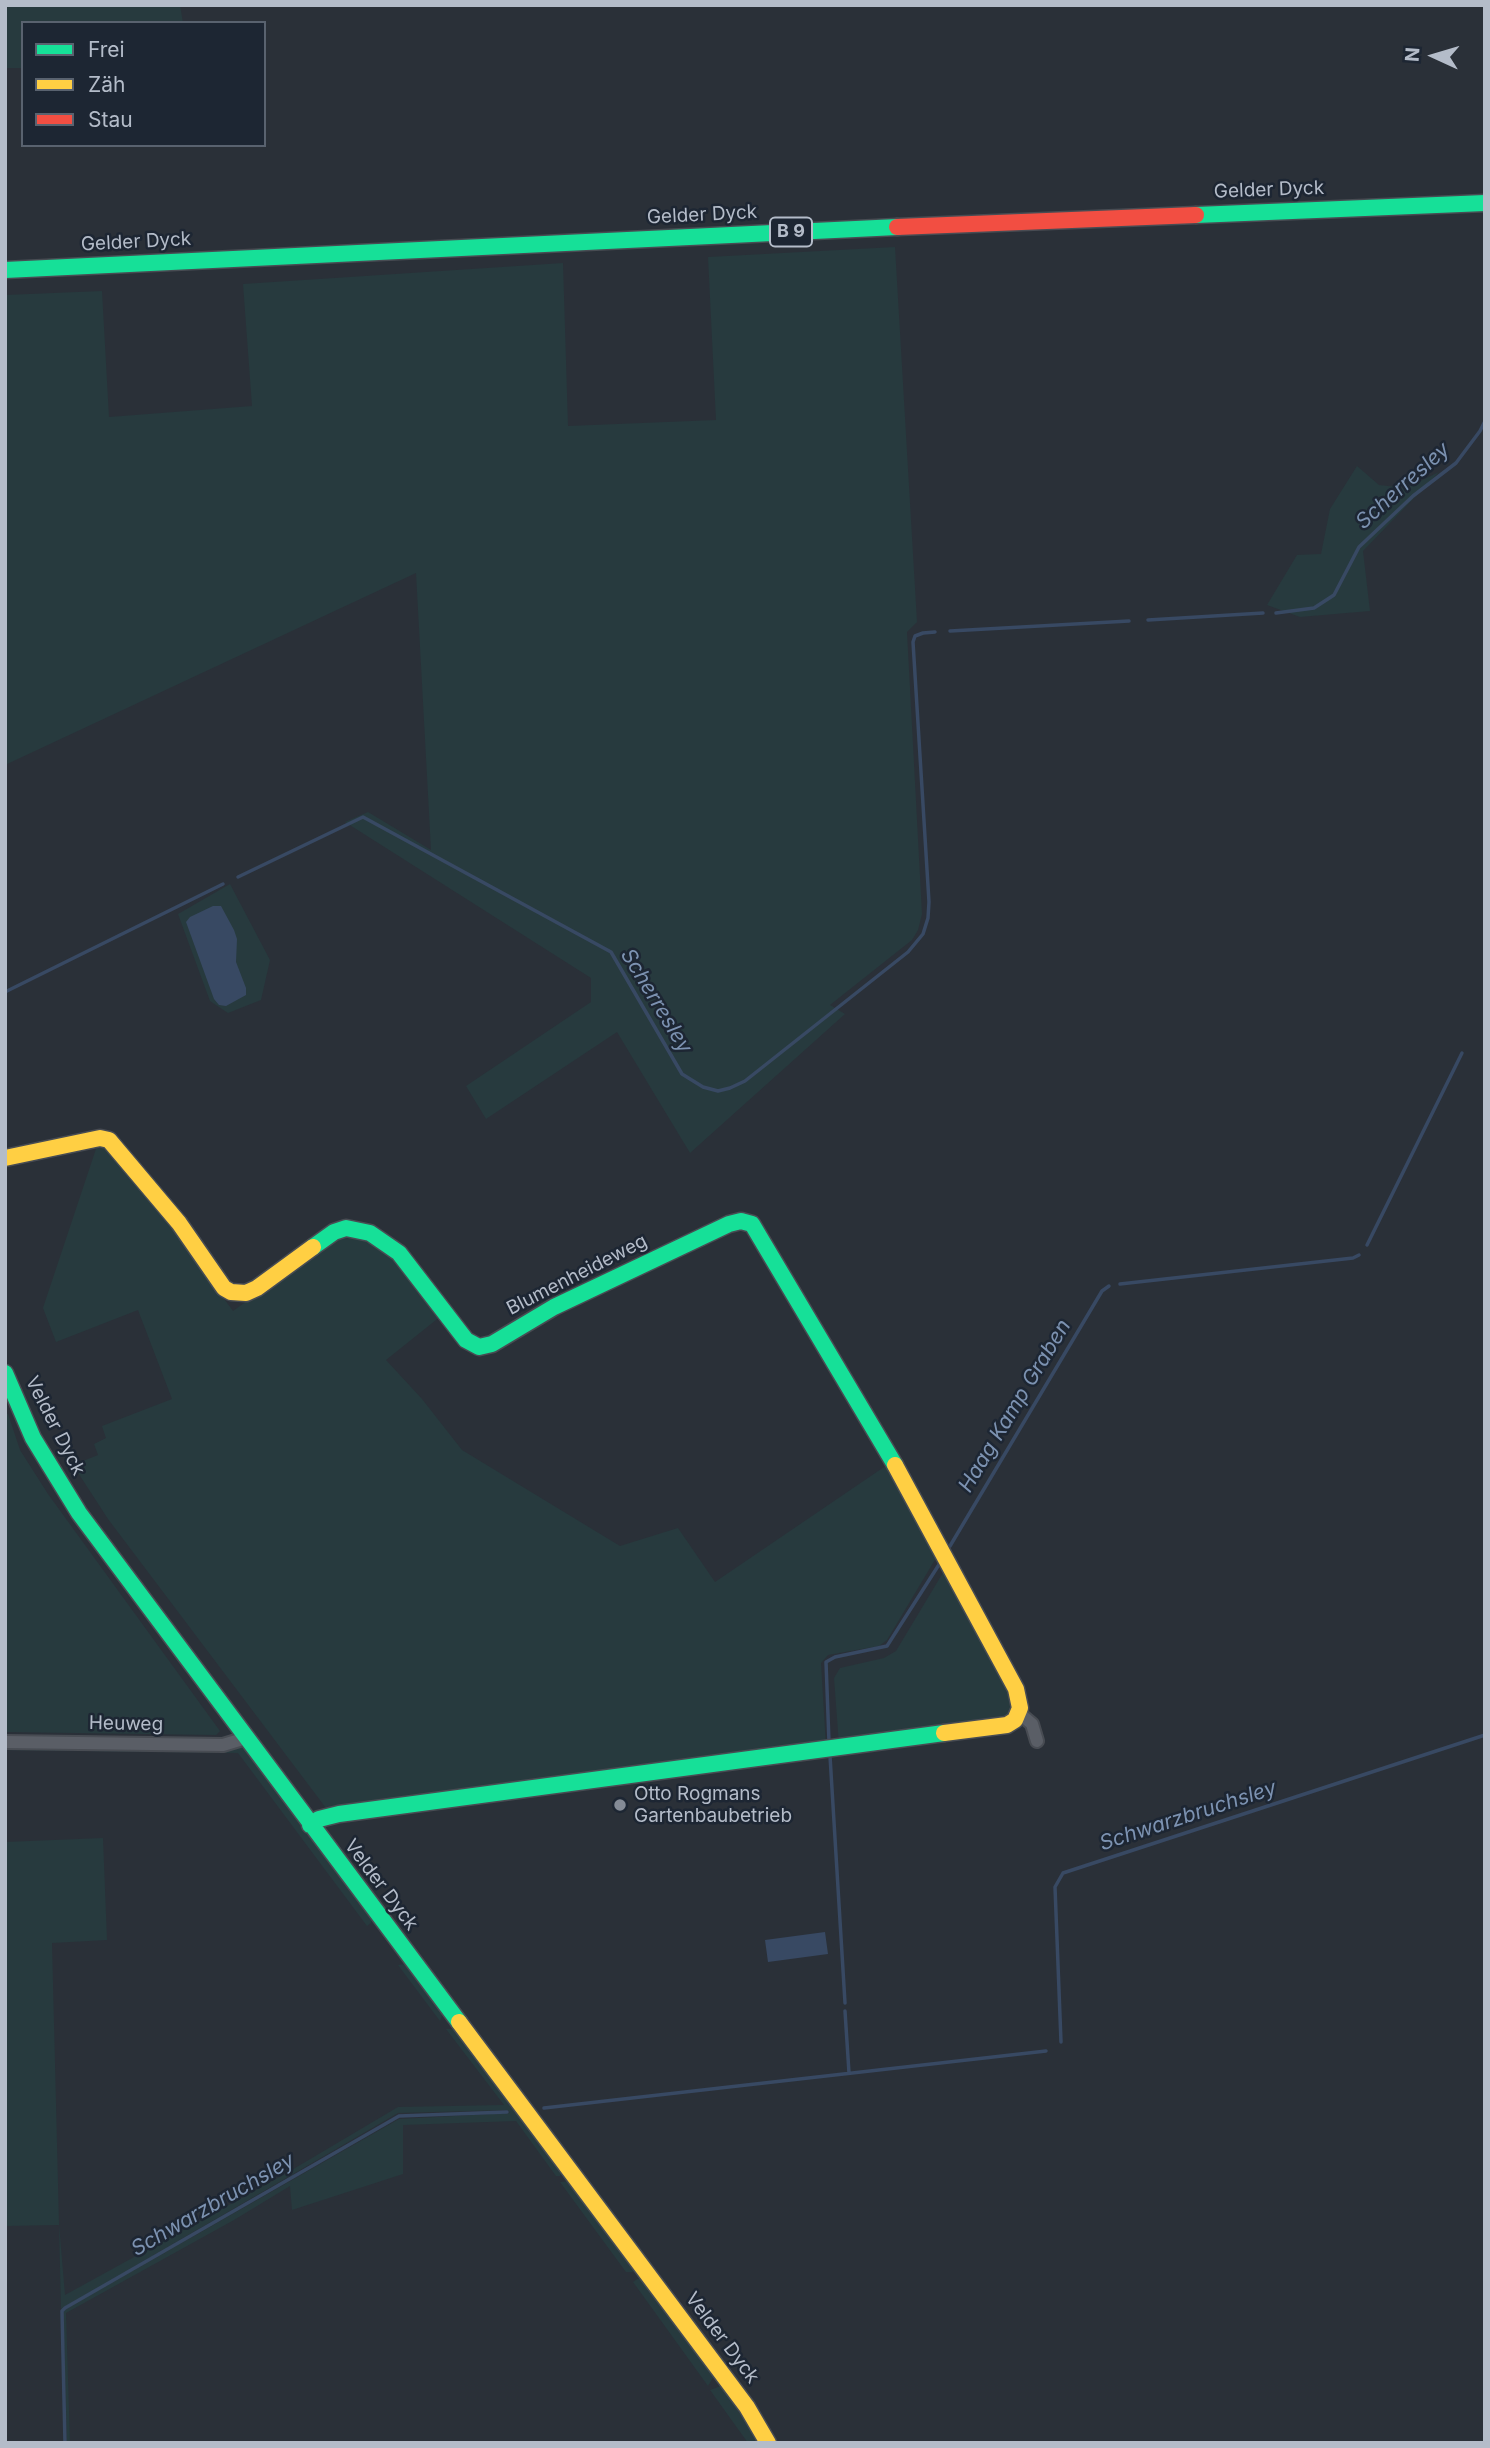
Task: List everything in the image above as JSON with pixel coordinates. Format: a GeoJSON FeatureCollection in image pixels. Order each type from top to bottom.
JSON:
{"type":"FeatureCollection","features":[{"type":"Feature","properties":{"kind":"main road","name":"Gelder Dyck"},"geometry":{"type":"LineString","coordinates":[[5,270],[701,235],[1485,203]]}},
{"type":"Feature","properties":{"kind":"main road","name":"Blumenheideweg"},"geometry":{"type":"LineString","coordinates":[[5,1158],[100,1138],[109,1140],[178,1223],[224,1287],[231,1292],[246,1293],[257,1288],[334,1232],[345,1228],[370,1233],[399,1253],[466,1340],[479,1347],[492,1344],[544,1312],[729,1224],[741,1220],[752,1224],[893,1461],[1016,1689],[1019,1713]]}},
{"type":"Feature","properties":{"kind":"main road","name":"Velder Dyck"},"geometry":{"type":"LineString","coordinates":[[5,1373],[33,1438],[79,1513],[747,2407],[768,2443]]}},
{"type":"Feature","properties":{"kind":"main road"},"geometry":{"type":"LineString","coordinates":[[310,1825],[319,1819],[339,1814],[957,1733],[1007,1725],[1015,1720],[1019,1713]]}},
{"type":"Feature","properties":{"kind":"main road","name":"Velder Dyck"},"geometry":{"type":"LineString","coordinates":[[747,2407],[782,2443]]}},
{"type":"Feature","properties":{"kind":"street","name":"Blumenheideweg"},"geometry":{"type":"LineString","coordinates":[[1019,1713],[1032,1724],[1037,1741]]}},
{"type":"Feature","properties":{"kind":"street","name":"Heuweg"},"geometry":{"type":"LineString","coordinates":[[5,1742],[223,1745],[246,1738]]}},
{"type":"Feature","properties":{"kind":"green space"},"geometry":{"type":"Polygon","coordinates":[[[5,5],[180,5],[183,21],[21,21],[21,68],[5,68],[5,5]]]}},
{"type":"Feature","properties":{"kind":"green space"},"geometry":{"type":"Polygon","coordinates":[[[895,247],[917,622],[907,632],[922,914],[912,940],[830,1005],[845,1014],[690,1153],[617,1032],[486,1119],[466,1086],[591,1002],[591,978],[345,822],[368,812],[431,850],[416,573],[5,765],[5,295],[102,291],[109,417],[252,406],[243,284],[563,263],[568,426],[716,420],[708,257],[895,247]]]}},
{"type":"Feature","properties":{"kind":"green space"},"geometry":{"type":"Polygon","coordinates":[[[1357,466],[1379,485],[1406,488],[1439,472],[1363,551],[1370,611],[1300,617],[1267,605],[1297,555],[1321,554],[1330,509],[1357,466]]]}},
{"type":"Feature","properties":{"kind":"green space"},"geometry":{"type":"Polygon","coordinates":[[[230,884],[270,960],[261,1000],[228,1013],[210,1001],[178,914],[230,884]]]}},
{"type":"Feature","properties":{"kind":"green space"},"geometry":{"type":"Polygon","coordinates":[[[98,1143],[112,1153],[170,1225],[233,1311],[332,1240],[348,1234],[386,1246],[441,1316],[386,1360],[422,1399],[462,1450],[620,1546],[678,1528],[715,1582],[890,1463],[939,1553],[887,1640],[879,1646],[828,1655],[821,1663],[826,1747],[329,1812],[108,1519],[73,1465],[98,1455],[94,1444],[106,1438],[102,1426],[172,1399],[138,1310],[56,1342],[43,1308],[98,1143]]]}},
{"type":"Feature","properties":{"kind":"green space"},"geometry":{"type":"Polygon","coordinates":[[[5,1414],[8,1414],[20,1450],[48,1494],[220,1731],[216,1735],[5,1732],[5,1414]]]}},
{"type":"Feature","properties":{"kind":"green space"},"geometry":{"type":"Polygon","coordinates":[[[947,1566],[1013,1704],[1010,1717],[839,1745],[834,1678],[840,1668],[884,1658],[896,1651],[947,1566]]]}},
{"type":"Feature","properties":{"kind":"green space"},"geometry":{"type":"Polygon","coordinates":[[[5,1745],[245,1748],[372,1918],[371,1923],[367,1926],[238,1753],[5,1750],[5,1745]]]}},
{"type":"Feature","properties":{"kind":"green space"},"geometry":{"type":"Polygon","coordinates":[[[103,1838],[107,1940],[52,1943],[59,2224],[65,2295],[285,2174],[398,2107],[504,2105],[446,2029],[454,2029],[562,2172],[560,2176],[556,2176],[516,2121],[403,2125],[403,2174],[292,2210],[290,2186],[66,2313],[70,2443],[67,2443],[63,2312],[66,2309],[399,2119],[510,2113],[508,2110],[398,2113],[61,2309],[59,2225],[5,2226],[5,1842],[103,1838]]]}},
{"type":"Feature","properties":{"kind":"green space"},"geometry":{"type":"Polygon","coordinates":[[[405,1964],[443,2013],[440,2021],[398,1965],[405,1964]]]}},
{"type":"Feature","properties":{"kind":"green space"},"geometry":{"type":"Polygon","coordinates":[[[570,2181],[636,2270],[626,2272],[560,2182],[570,2181]]]}},
{"type":"Feature","properties":{"kind":"green space"},"geometry":{"type":"Polygon","coordinates":[[[643,2279],[714,2376],[708,2386],[633,2282],[643,2279]]]}},
{"type":"Feature","properties":{"kind":"green space"},"geometry":{"type":"Polygon","coordinates":[[[721,2386],[760,2443],[748,2443],[710,2390],[721,2386]]]}},
{"type":"Feature","properties":{"kind":"water"},"geometry":{"type":"Polygon","coordinates":[[[213,906],[221,906],[234,930],[237,939],[236,962],[246,988],[246,995],[226,1006],[219,1005],[214,999],[186,922],[190,917],[213,906]]]}},
{"type":"Feature","properties":{"kind":"water"},"geometry":{"type":"Polygon","coordinates":[[[825,1932],[828,1954],[768,1962],[765,1940],[825,1932]]]}},
{"type":"Feature","properties":{"kind":"waterway","name":"Scherresley"},"geometry":{"type":"LineString","coordinates":[[1276,613],[1314,608],[1334,595],[1359,547],[1413,496],[1456,463],[1485,421]]}},
{"type":"Feature","properties":{"kind":"waterway","name":"Scherresley"},"geometry":{"type":"LineString","coordinates":[[1148,620],[1263,613]]}},
{"type":"Feature","properties":{"kind":"waterway","name":"Scherresley"},"geometry":{"type":"LineString","coordinates":[[950,631],[1129,621]]}},
{"type":"Feature","properties":{"kind":"waterway","name":"Scherresley"},"geometry":{"type":"LineString","coordinates":[[238,877],[363,817],[611,952],[682,1074],[703,1087],[718,1091],[730,1088],[745,1081],[908,952],[923,934],[929,902],[913,642],[915,636],[935,632]]}},
{"type":"Feature","properties":{"kind":"waterway","name":"Scherresley"},"geometry":{"type":"LineString","coordinates":[[5,992],[223,884]]}},
{"type":"Feature","properties":{"kind":"waterway","name":"Haag Kamp Graben"},"geometry":{"type":"LineString","coordinates":[[1367,1245],[1462,1053]]}},
{"type":"Feature","properties":{"kind":"waterway","name":"Haag Kamp Graben"},"geometry":{"type":"LineString","coordinates":[[1120,1284],[1353,1258],[1359,1255]]}},
{"type":"Feature","properties":{"kind":"waterway","name":"Haag Kamp Graben"},"geometry":{"type":"LineString","coordinates":[[950,1546],[1102,1291],[1109,1286]]}},
{"type":"Feature","properties":{"kind":"waterway","name":"Haag Kamp Graben"},"geometry":{"type":"LineString","coordinates":[[829,1742],[826,1662],[835,1657],[887,1646],[940,1563]]}},
{"type":"Feature","properties":{"kind":"waterway","name":"Schwarzbruchsley"},"geometry":{"type":"LineString","coordinates":[[1061,2042],[1055,1887],[1063,1873],[1485,1735]]}},
{"type":"Feature","properties":{"kind":"waterway","name":"Haag Kamp Graben"},"geometry":{"type":"LineString","coordinates":[[830,1756],[845,2003]]}},
{"type":"Feature","properties":{"kind":"waterway","name":"Haag Kamp Graben"},"geometry":{"type":"LineString","coordinates":[[845,2011],[849,2073]]}},
{"type":"Feature","properties":{"kind":"waterway","name":"Schwarzbruchsley"},"geometry":{"type":"LineString","coordinates":[[544,2108],[1046,2051]]}},
{"type":"Feature","properties":{"kind":"waterway","name":"Schwarzbruchsley"},"geometry":{"type":"LineString","coordinates":[[65,2443],[62,2311],[65,2308],[399,2116],[507,2112]]}},
{"type":"Feature","properties":{"kind":"traffic: fast"},"geometry":{"type":"LineString","coordinates":[[1196,215],[1485,203]]}},
{"type":"Feature","properties":{"kind":"traffic: fast"},"geometry":{"type":"LineString","coordinates":[[5,270],[897,227]]}},
{"type":"Feature","properties":{"kind":"traffic: fast"},"geometry":{"type":"LineString","coordinates":[[313,1247],[334,1232],[346,1228],[370,1233],[399,1253],[466,1340],[479,1347],[492,1344],[554,1307],[729,1224],[741,1221],[752,1224],[895,1465]]}},
{"type":"Feature","properties":{"kind":"traffic: fast"},"geometry":{"type":"LineString","coordinates":[[5,1373],[33,1438],[79,1513],[459,2022]]}},
{"type":"Feature","properties":{"kind":"traffic: fast"},"geometry":{"type":"LineString","coordinates":[[310,1825],[319,1819],[339,1814],[944,1733]]}},
{"type":"Feature","properties":{"kind":"traffic: slow"},"geometry":{"type":"LineString","coordinates":[[5,1158],[100,1138],[109,1140],[179,1223],[224,1288],[231,1292],[246,1293],[257,1288],[313,1247]]}},
{"type":"Feature","properties":{"kind":"traffic: slow"},"geometry":{"type":"LineString","coordinates":[[895,1465],[1016,1689],[1020,1708],[1015,1720],[1007,1725],[944,1733]]}},
{"type":"Feature","properties":{"kind":"traffic: slow"},"geometry":{"type":"LineString","coordinates":[[459,2022],[747,2407],[768,2443]]}},
{"type":"Feature","properties":{"kind":"traffic: jam"},"geometry":{"type":"LineString","coordinates":[[897,227],[1196,215]]}},
{"type":"Feature","properties":{"kind":"place","name":"Otto Rogmans Gartenbaubetrieb"},"geometry":{"type":"Point","coordinates":[620,1805]}}]}
